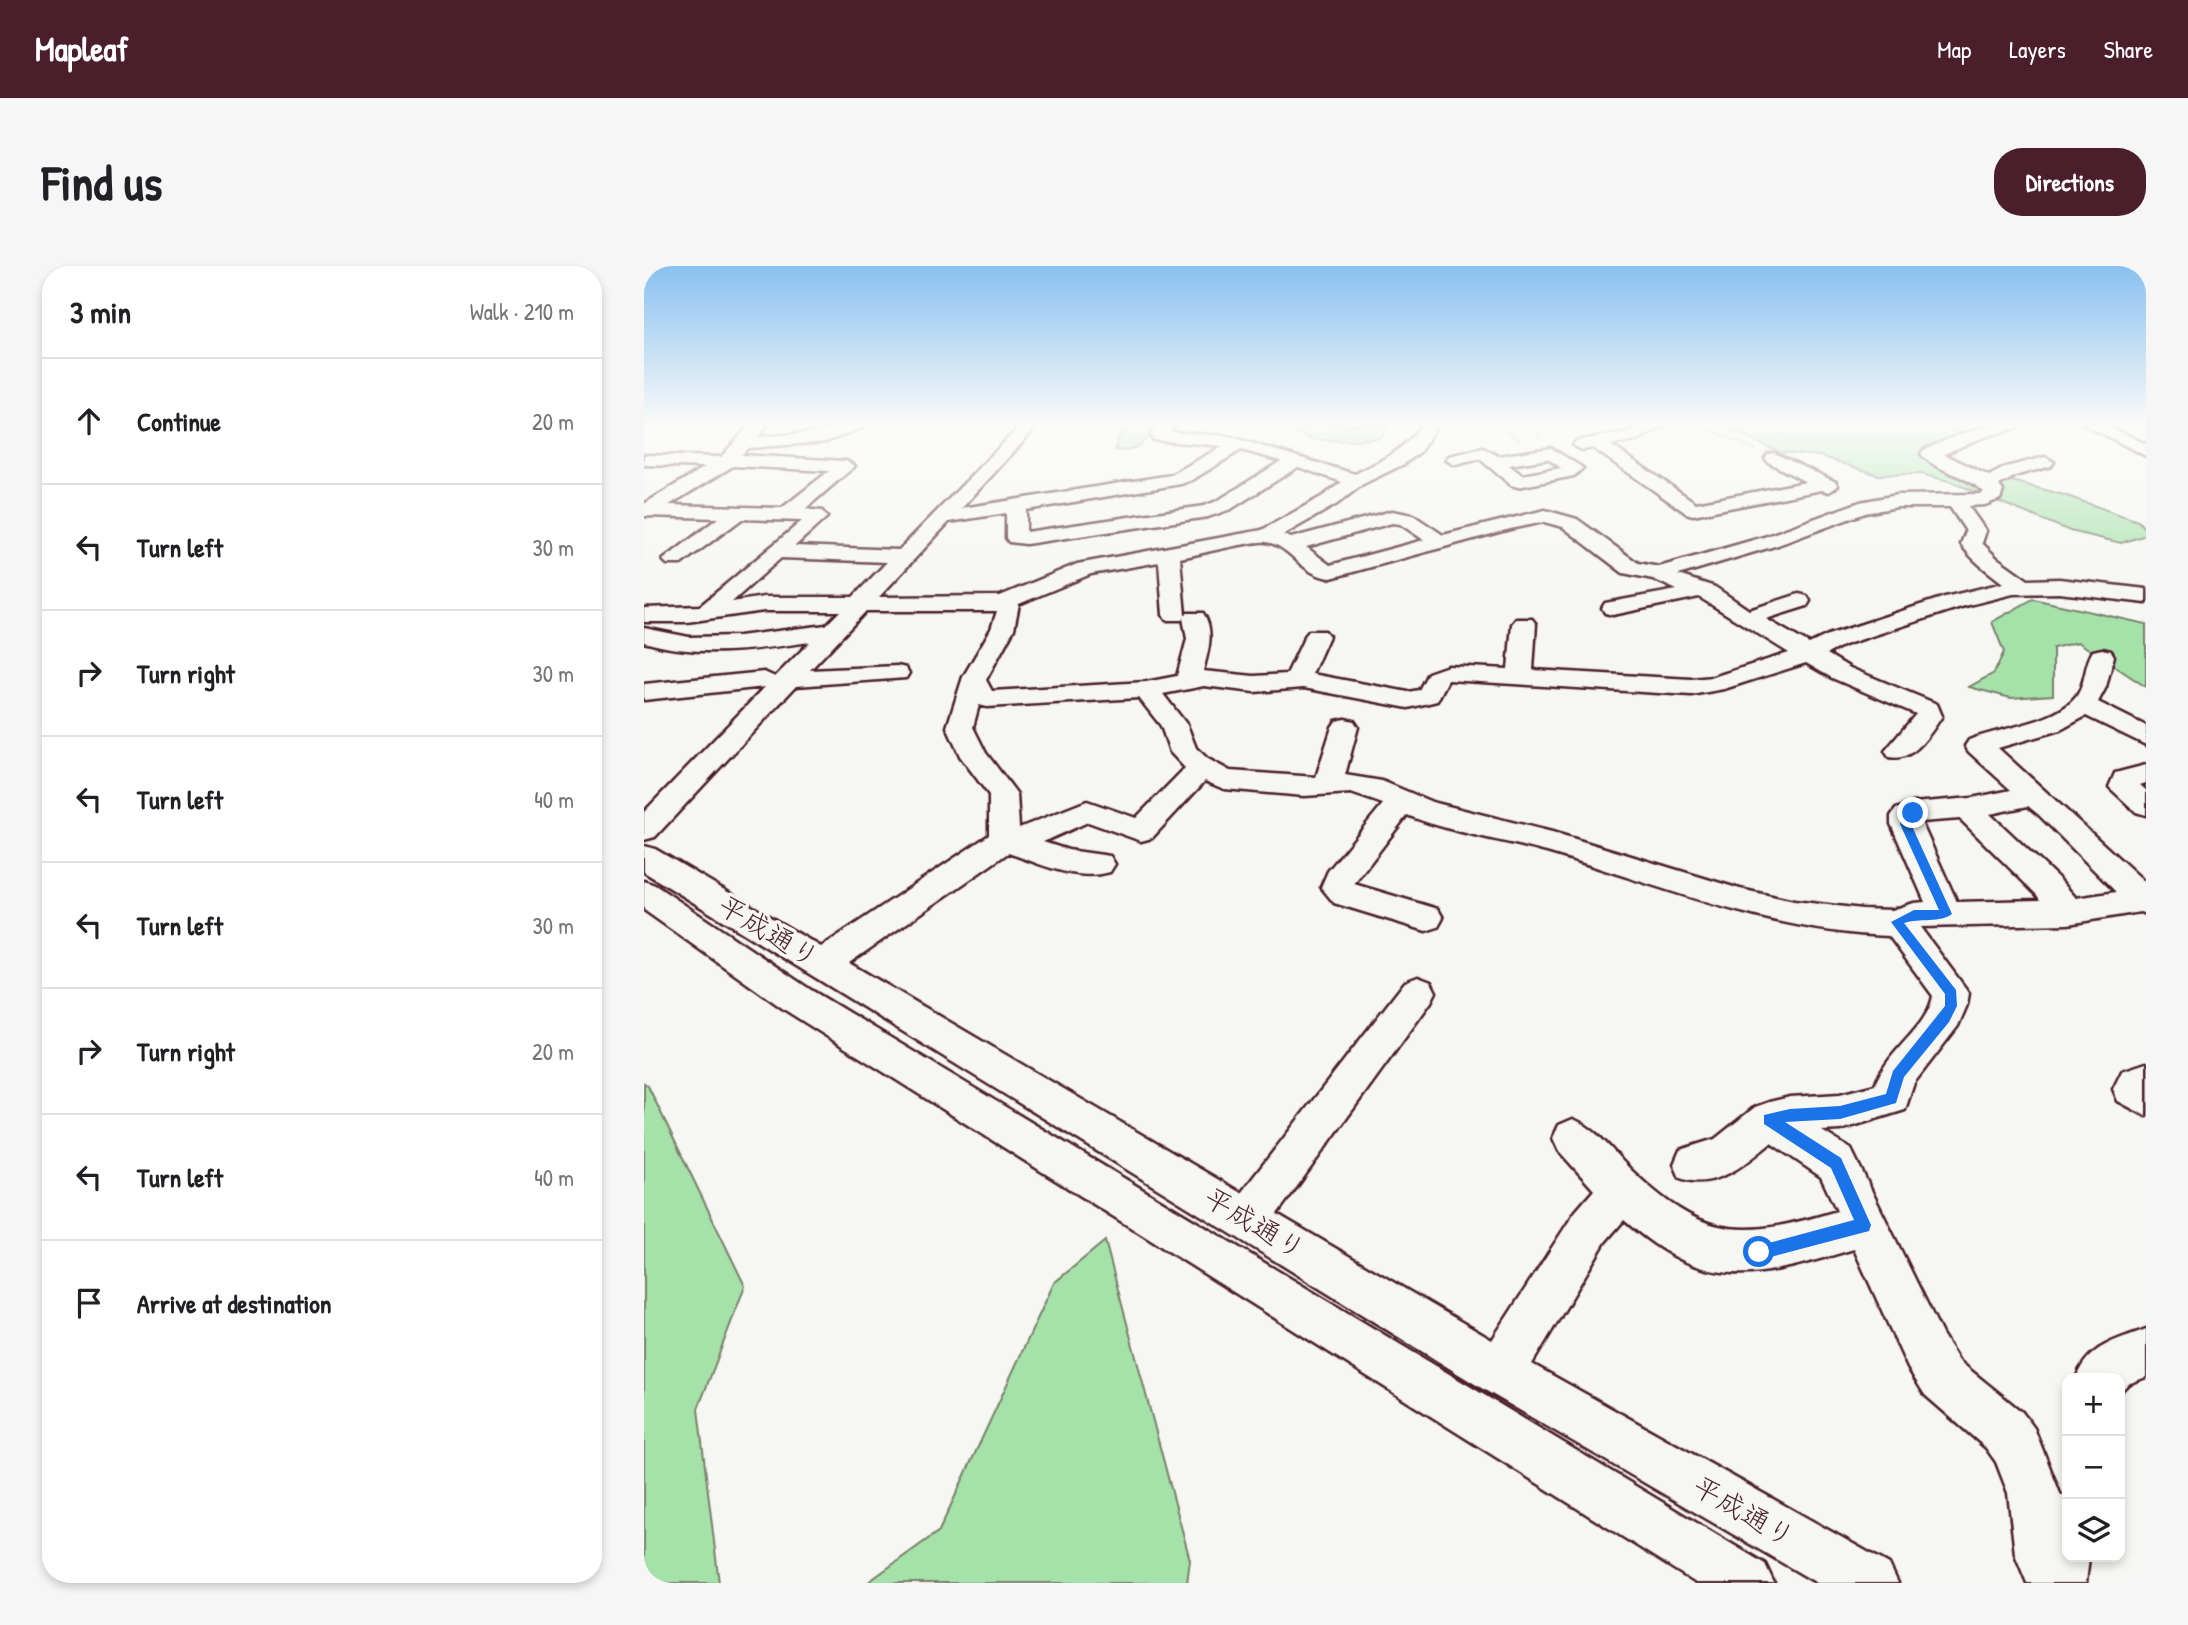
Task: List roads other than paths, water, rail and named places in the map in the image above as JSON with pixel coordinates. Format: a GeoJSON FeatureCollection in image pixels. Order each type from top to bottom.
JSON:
{"type":"FeatureCollection","features":[{"type":"Feature","properties":{"kind":"street"},"geometry":{"type":"LineString","coordinates":[[645,511],[687,485]]}},
{"type":"Feature","properties":{"kind":"street"},"geometry":{"type":"LineString","coordinates":[[787,514],[821,485]]}},
{"type":"Feature","properties":{"kind":"street"},"geometry":{"type":"LineString","coordinates":[[644,830],[973,485]]}},
{"type":"Feature","properties":{"kind":"street"},"geometry":{"type":"LineString","coordinates":[[943,517],[1143,485]]}},
{"type":"Feature","properties":{"kind":"street"},"geometry":{"type":"LineString","coordinates":[[1016,504],[1016,538],[1026,538],[1208,511],[1224,505],[1255,485]]}},
{"type":"Feature","properties":{"kind":"street"},"geometry":{"type":"LineString","coordinates":[[644,615],[664,616],[764,604],[996,604],[1081,571],[1268,534],[1330,500],[1349,485]]}},
{"type":"Feature","properties":{"kind":"street"},"geometry":{"type":"LineString","coordinates":[[1659,485],[1693,509],[1817,485]]}},
{"type":"Feature","properties":{"kind":"street"},"geometry":{"type":"LineString","coordinates":[[1827,485],[1873,505]]}},
{"type":"Feature","properties":{"kind":"street"},"geometry":{"type":"LineString","coordinates":[[1660,574],[1773,541],[1843,512],[1896,501],[1985,499],[1993,495],[1994,491],[1988,485]]}},
{"type":"Feature","properties":{"kind":"street"},"geometry":{"type":"LineString","coordinates":[[1955,501],[1976,531],[1971,544],[1989,563],[2023,587]]}},
{"type":"Feature","properties":{"kind":"street"},"geometry":{"type":"LineString","coordinates":[[1714,507],[1773,541]]}},
{"type":"Feature","properties":{"kind":"street"},"geometry":{"type":"LineString","coordinates":[[645,511],[817,516],[708,611]]}},
{"type":"Feature","properties":{"kind":"street"},"geometry":{"type":"LineString","coordinates":[[674,560],[739,512]]}},
{"type":"Feature","properties":{"kind":"street"},"geometry":{"type":"LineString","coordinates":[[1290,545],[1392,517],[1406,519],[1439,541]]}},
{"type":"Feature","properties":{"kind":"street"},"geometry":{"type":"LineString","coordinates":[[1268,534],[1290,545],[1321,571],[1331,572],[1533,517],[1558,518],[1570,523],[1631,568],[1660,574],[1698,589],[1809,654],[1874,688],[1928,710],[1929,716],[1899,751]]}},
{"type":"Feature","properties":{"kind":"street"},"geometry":{"type":"LineString","coordinates":[[1026,538],[1078,566],[1081,571]]}},
{"type":"Feature","properties":{"kind":"street"},"geometry":{"type":"LineString","coordinates":[[776,552],[905,556]]}},
{"type":"Feature","properties":{"kind":"street"},"geometry":{"type":"LineString","coordinates":[[1169,555],[1184,616],[1199,639],[1188,681]]}},
{"type":"Feature","properties":{"kind":"street"},"geometry":{"type":"LineString","coordinates":[[975,682],[979,694],[987,699],[1146,690],[1188,681],[1219,679],[1254,684],[1297,680],[1325,682],[1408,700],[1429,696],[1435,677],[1440,673],[1520,675],[1691,687],[1728,680],[1809,654],[1836,640],[1901,621],[1953,601],[2023,587],[2059,586],[2146,596]]}},
{"type":"Feature","properties":{"kind":"street"},"geometry":{"type":"LineString","coordinates":[[1614,608],[1686,595],[1698,589]]}},
{"type":"Feature","properties":{"kind":"street"},"geometry":{"type":"LineString","coordinates":[[1008,601],[1010,615],[977,671],[960,727],[975,756],[1003,793],[1009,841]]}},
{"type":"Feature","properties":{"kind":"street"},"geometry":{"type":"LineString","coordinates":[[1747,618],[1799,601]]}},
{"type":"Feature","properties":{"kind":"street"},"geometry":{"type":"LineString","coordinates":[[1520,675],[1524,624]]}},
{"type":"Feature","properties":{"kind":"street"},"geometry":{"type":"LineString","coordinates":[[644,635],[657,640],[691,645],[751,642],[836,631]]}},
{"type":"Feature","properties":{"kind":"street"},"geometry":{"type":"LineString","coordinates":[[1297,680],[1317,636]]}},
{"type":"Feature","properties":{"kind":"street"},"geometry":{"type":"LineString","coordinates":[[2102,656],[2084,705],[2059,720],[1979,746],[2034,794],[2145,900]]}},
{"type":"Feature","properties":{"kind":"street"},"geometry":{"type":"LineString","coordinates":[[790,679],[897,673]]}},
{"type":"Feature","properties":{"kind":"street"},"geometry":{"type":"LineString","coordinates":[[644,692],[764,680]]}},
{"type":"Feature","properties":{"kind":"street"},"geometry":{"type":"LineString","coordinates":[[1146,690],[1174,726],[1184,752],[1224,780],[1304,787],[1351,783],[1372,788],[1423,810],[1552,842],[1740,901],[1794,914],[1862,922],[1897,922],[1914,915],[2068,912],[2145,900]]}},
{"type":"Feature","properties":{"kind":"street"},"geometry":{"type":"LineString","coordinates":[[2084,705],[2146,737]]}},
{"type":"Feature","properties":{"kind":"street"},"geometry":{"type":"LineString","coordinates":[[1328,785],[1345,727]]}},
{"type":"Feature","properties":{"kind":"street"},"geometry":{"type":"LineString","coordinates":[[823,963],[1009,841],[1087,811],[1140,831],[1202,767]]}},
{"type":"Feature","properties":{"kind":"street"},"geometry":{"type":"LineString","coordinates":[[2146,774],[2125,780],[2123,787],[2146,805]]}},
{"type":"Feature","properties":{"kind":"street"},"geometry":{"type":"LineString","coordinates":[[1946,914],[1906,824],[1906,816],[1966,808],[2034,794]]}},
{"type":"Feature","properties":{"kind":"street"},"geometry":{"type":"LineString","coordinates":[[1402,801],[1339,879],[1337,887],[1345,895],[1426,918]]}},
{"type":"Feature","properties":{"kind":"street"},"geometry":{"type":"LineString","coordinates":[[1966,808],[2049,887],[2068,912]]}},
{"type":"Feature","properties":{"kind":"street"},"geometry":{"type":"LineString","coordinates":[[1009,841],[1056,859],[1099,864]]}},
{"type":"Feature","properties":{"kind":"street","name":"平成通り"},"geometry":{"type":"LineString","coordinates":[[644,856],[1500,1371],[1870,1583]]}},
{"type":"Feature","properties":{"kind":"street","name":"平成通り"},"geometry":{"type":"LineString","coordinates":[[644,893],[798,1000],[1746,1583]]}},
{"type":"Feature","properties":{"kind":"street"},"geometry":{"type":"LineString","coordinates":[[1695,1164],[1726,1155],[1769,1120],[1790,1115],[1840,1112],[1891,1098],[1898,1075],[1945,1018],[1951,1006],[1951,993],[1897,922]]}},
{"type":"Feature","properties":{"kind":"street"},"geometry":{"type":"LineString","coordinates":[[1248,1219],[1418,992]]}},
{"type":"Feature","properties":{"kind":"street"},"geometry":{"type":"LineString","coordinates":[[2146,1080],[2136,1083],[2132,1090],[2146,1098]]}},
{"type":"Feature","properties":{"kind":"street"},"geometry":{"type":"LineString","coordinates":[[1769,1120],[1836,1163],[1925,1352],[1942,1378],[2004,1430],[2016,1446],[2034,1493],[2042,1555],[2056,1583]]}},
{"type":"Feature","properties":{"kind":"street"},"geometry":{"type":"LineString","coordinates":[[1573,1138],[1624,1193],[1652,1218],[1693,1242],[1728,1253],[1759,1252],[1863,1225]]}},
{"type":"Feature","properties":{"kind":"street"},"geometry":{"type":"LineString","coordinates":[[1500,1371],[1590,1227],[1613,1200],[1624,1193]]}},
{"type":"Feature","properties":{"kind":"street"},"geometry":{"type":"LineString","coordinates":[[2105,1373],[2111,1367],[2146,1353]]}},
{"type":"Feature","properties":{"kind":"street"},"geometry":{"type":"LineString","coordinates":[[2056,1583],[2062,1549]]}}]}
